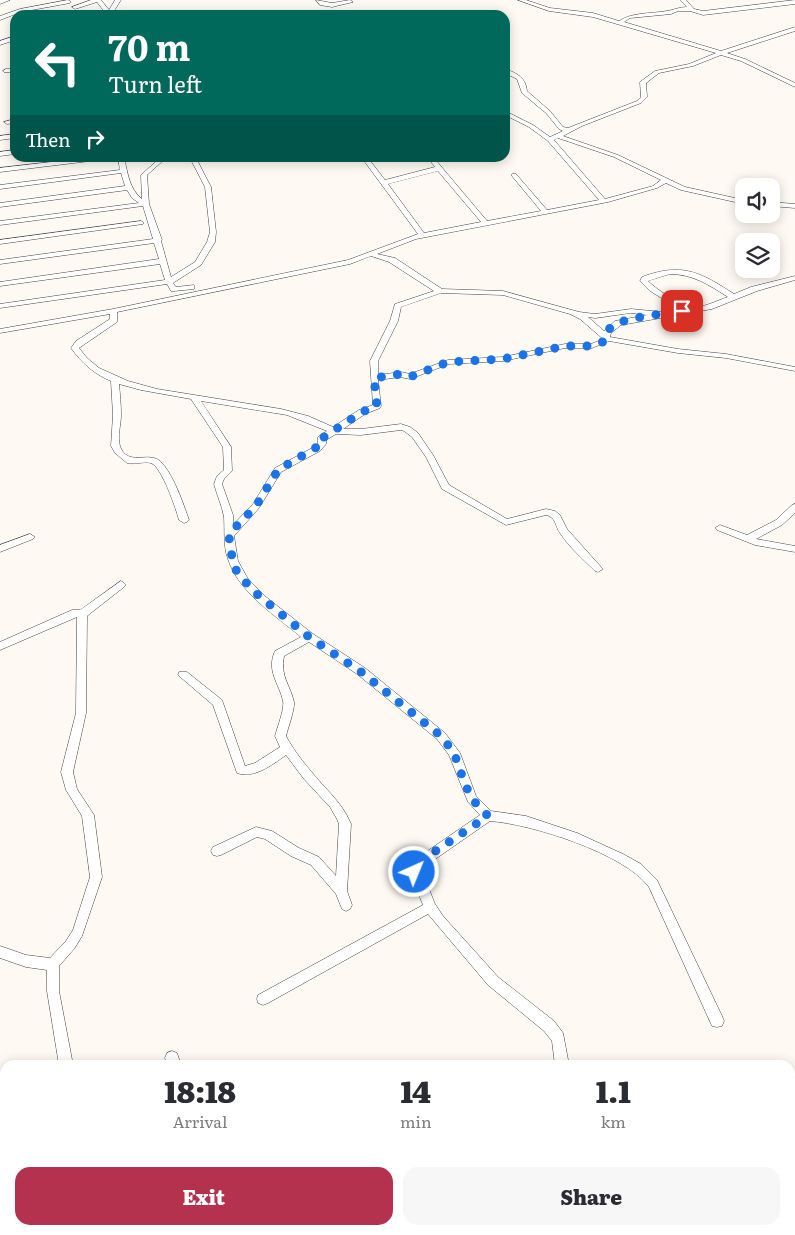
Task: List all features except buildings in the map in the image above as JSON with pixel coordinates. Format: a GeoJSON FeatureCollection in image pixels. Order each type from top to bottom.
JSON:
{"type":"FeatureCollection","features":[{"type":"Feature","properties":{"kind":"street"},"geometry":{"type":"LineString","coordinates":[[0,2],[7,0]]}},
{"type":"Feature","properties":{"kind":"street"},"geometry":{"type":"LineString","coordinates":[[74,7],[97,0],[106,10]]}},
{"type":"Feature","properties":{"kind":"street"},"geometry":{"type":"LineString","coordinates":[[319,0],[322,4],[327,5],[350,2]]}},
{"type":"Feature","properties":{"kind":"street"},"geometry":{"type":"LineString","coordinates":[[521,0],[549,8],[583,13],[620,22],[743,60],[795,85]]}},
{"type":"Feature","properties":{"kind":"street"},"geometry":{"type":"LineString","coordinates":[[683,0],[691,9]]}},
{"type":"Feature","properties":{"kind":"street"},"geometry":{"type":"LineString","coordinates":[[25,10],[67,1],[78,10]]}},
{"type":"Feature","properties":{"kind":"street"},"geometry":{"type":"LineString","coordinates":[[620,22],[629,17],[672,12],[677,8],[691,9],[703,13],[795,2]]}},
{"type":"Feature","properties":{"kind":"street"},"geometry":{"type":"LineString","coordinates":[[550,140],[567,130],[642,101],[644,95],[642,85],[653,74],[691,65],[720,53],[795,29]]}},
{"type":"Feature","properties":{"kind":"street"},"geometry":{"type":"LineString","coordinates":[[785,32],[795,34]]}},
{"type":"Feature","properties":{"kind":"street"},"geometry":{"type":"LineString","coordinates":[[510,73],[520,78],[524,84],[524,92],[548,112],[561,128],[567,130]]}},
{"type":"Feature","properties":{"kind":"street"},"geometry":{"type":"LineString","coordinates":[[510,116],[531,126],[550,140],[603,201]]}},
{"type":"Feature","properties":{"kind":"street"},"geometry":{"type":"LineString","coordinates":[[558,136],[616,156],[683,188],[735,200]]}},
{"type":"Feature","properties":{"kind":"street"},"geometry":{"type":"LineString","coordinates":[[0,170],[65,162]]}},
{"type":"Feature","properties":{"kind":"street"},"geometry":{"type":"LineString","coordinates":[[122,162],[129,188],[138,200],[146,204]]}},
{"type":"Feature","properties":{"kind":"street"},"geometry":{"type":"LineString","coordinates":[[159,162],[144,175],[146,204],[169,282],[174,289],[178,290],[243,279],[361,254],[369,254],[392,260],[440,291]]}},
{"type":"Feature","properties":{"kind":"street"},"geometry":{"type":"LineString","coordinates":[[0,306],[169,282],[198,262],[211,242],[212,237],[208,187],[195,162]]}},
{"type":"Feature","properties":{"kind":"street"},"geometry":{"type":"LineString","coordinates":[[368,162],[422,235]]}},
{"type":"Feature","properties":{"kind":"street"},"geometry":{"type":"LineString","coordinates":[[435,162],[485,224]]}},
{"type":"Feature","properties":{"kind":"street"},"geometry":{"type":"LineString","coordinates":[[383,183],[440,168]]}},
{"type":"Feature","properties":{"kind":"street"},"geometry":{"type":"LineString","coordinates":[[0,187],[124,171]]}},
{"type":"Feature","properties":{"kind":"street"},"geometry":{"type":"LineString","coordinates":[[514,175],[545,211]]}},
{"type":"Feature","properties":{"kind":"street"},"geometry":{"type":"LineString","coordinates":[[0,331],[113,311],[342,264],[422,235],[603,201],[655,187],[666,180]]}},
{"type":"Feature","properties":{"kind":"street"},"geometry":{"type":"LineString","coordinates":[[0,205],[129,188]]}},
{"type":"Feature","properties":{"kind":"street"},"geometry":{"type":"LineString","coordinates":[[0,223],[146,204]]}},
{"type":"Feature","properties":{"kind":"street"},"geometry":{"type":"LineString","coordinates":[[780,205],[795,206]]}},
{"type":"Feature","properties":{"kind":"street"},"geometry":{"type":"LineString","coordinates":[[0,242],[141,223]]}},
{"type":"Feature","properties":{"kind":"street"},"geometry":{"type":"LineString","coordinates":[[0,262],[158,240]]}},
{"type":"Feature","properties":{"kind":"street"},"geometry":{"type":"LineString","coordinates":[[0,284],[163,260]]}},
{"type":"Feature","properties":{"kind":"street"},"geometry":{"type":"LineString","coordinates":[[687,310],[651,289],[644,281],[645,279],[665,272],[696,274],[709,280],[733,297]]}},
{"type":"Feature","properties":{"kind":"street"},"geometry":{"type":"LineString","coordinates":[[374,378],[401,374],[412,376],[448,362],[503,359],[565,346],[592,346],[603,342],[611,327],[625,320],[709,307],[773,283],[795,278]]}},
{"type":"Feature","properties":{"kind":"street"},"geometry":{"type":"LineString","coordinates":[[229,534],[256,506],[278,470],[317,449],[322,444],[321,439],[362,412],[377,406],[374,361],[394,321],[398,306],[440,291],[503,294],[578,314],[595,316],[631,311],[662,314]]}},
{"type":"Feature","properties":{"kind":"street"},"geometry":{"type":"LineString","coordinates":[[113,311],[114,320],[79,343],[75,348],[92,366],[130,385],[154,392],[287,413],[318,423],[334,431],[361,432],[400,427],[407,429],[415,435],[430,457],[445,487],[506,522],[546,512],[552,513],[557,517],[563,531],[598,569]]}},
{"type":"Feature","properties":{"kind":"street"},"geometry":{"type":"LineString","coordinates":[[578,314],[606,338],[678,351],[726,356],[795,369]]}},
{"type":"Feature","properties":{"kind":"street"},"geometry":{"type":"LineString","coordinates":[[115,378],[117,418],[113,440],[117,449],[130,461],[152,461],[159,464],[179,504],[184,520]]}},
{"type":"Feature","properties":{"kind":"street"},"geometry":{"type":"LineString","coordinates":[[194,397],[227,447],[228,471],[220,478],[218,484],[228,515],[229,534],[236,570],[262,600],[309,637],[360,671],[445,740],[454,753],[472,799],[488,816]]}},
{"type":"Feature","properties":{"kind":"street"},"geometry":{"type":"LineString","coordinates":[[748,539],[785,520],[795,507]]}},
{"type":"Feature","properties":{"kind":"street"},"geometry":{"type":"LineString","coordinates":[[720,528],[748,539],[795,549]]}},
{"type":"Feature","properties":{"kind":"street"},"geometry":{"type":"LineString","coordinates":[[0,549],[30,537]]}},
{"type":"Feature","properties":{"kind":"street"},"geometry":{"type":"LineString","coordinates":[[0,646],[76,613],[82,614],[120,585]]}},
{"type":"Feature","properties":{"kind":"street"},"geometry":{"type":"LineString","coordinates":[[65,1060],[53,991],[53,964],[70,945],[78,932],[96,877],[88,815],[72,790],[67,772],[80,712],[82,614]]}},
{"type":"Feature","properties":{"kind":"street"},"geometry":{"type":"LineString","coordinates":[[309,637],[281,651],[278,657],[280,682],[289,703],[280,736],[316,785],[335,804],[343,818],[345,824],[341,891]]}},
{"type":"Feature","properties":{"kind":"street"},"geometry":{"type":"LineString","coordinates":[[183,675],[218,702],[241,770],[246,771],[258,767],[287,748]]}},
{"type":"Feature","properties":{"kind":"street"},"geometry":{"type":"LineString","coordinates":[[561,1060],[558,1038],[549,1026],[493,981],[439,920],[430,906],[414,867],[488,816],[504,816],[520,820],[584,842],[615,856],[650,879],[691,962],[717,1021]]}},
{"type":"Feature","properties":{"kind":"street"},"geometry":{"type":"LineString","coordinates":[[218,851],[256,832],[268,835],[294,852],[315,861],[341,891],[346,905]]}},
{"type":"Feature","properties":{"kind":"street"},"geometry":{"type":"LineString","coordinates":[[263,999],[430,906]]}},
{"type":"Feature","properties":{"kind":"street"},"geometry":{"type":"LineString","coordinates":[[0,952],[14,959],[32,964],[53,964]]}},
{"type":"Feature","properties":{"kind":"route"},"geometry":{"type":"LineString","coordinates":[[414,872],[416,864],[488,816],[472,799],[454,753],[441,736],[360,671],[309,637],[262,600],[236,570],[230,549],[229,534],[256,506],[278,470],[317,449],[322,444],[321,439],[362,412],[377,406],[374,378],[401,374],[412,376],[432,366],[448,362],[503,359],[538,354],[565,346],[592,346],[605,341],[607,332],[611,327],[625,320],[682,311]]}}]}
